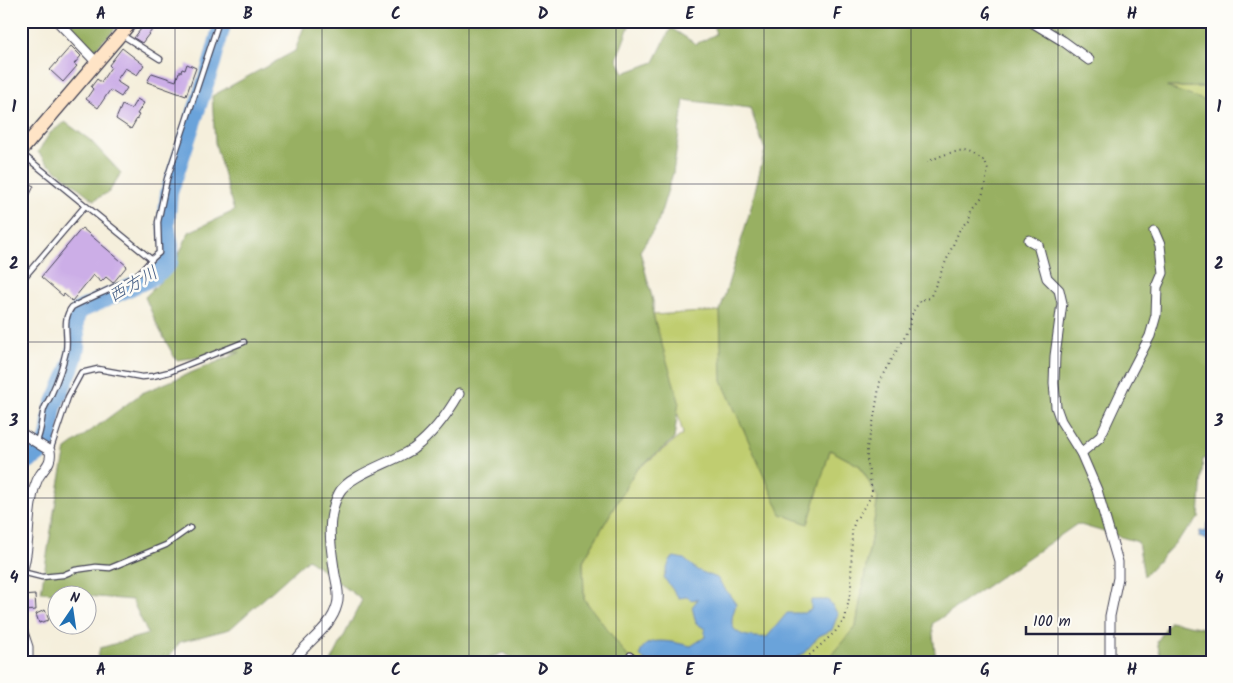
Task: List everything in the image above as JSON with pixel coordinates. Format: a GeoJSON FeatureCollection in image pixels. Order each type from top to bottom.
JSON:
{"type":"FeatureCollection","features":[{"type":"Feature","properties":{"kind":"main road"},"geometry":{"type":"LineString","coordinates":[[21,152],[132,21]]}},
{"type":"Feature","properties":{"kind":"street"},"geometry":{"type":"LineString","coordinates":[[57,21],[97,63]]}},
{"type":"Feature","properties":{"kind":"street"},"geometry":{"type":"LineString","coordinates":[[1030,21],[1063,40],[1089,60]]}},
{"type":"Feature","properties":{"kind":"street"},"geometry":{"type":"LineString","coordinates":[[1081,453],[1100,437],[1150,336],[1156,315],[1157,287],[1163,272],[1160,245],[1154,231]]}},
{"type":"Feature","properties":{"kind":"street"},"geometry":{"type":"LineString","coordinates":[[1029,240],[1038,245],[1047,278],[1059,290],[1062,303],[1058,325],[1054,383],[1056,407],[1061,421],[1081,453],[1097,490],[1118,562],[1118,578],[1110,616],[1110,654],[1112,662]]}},
{"type":"Feature","properties":{"kind":"street"},"geometry":{"type":"LineString","coordinates":[[293,662],[318,636],[337,606],[338,590],[329,539],[330,521],[339,492],[348,483],[413,449],[444,419],[459,394]]}},
{"type":"Feature","properties":{"kind":"street"},"geometry":{"type":"LineString","coordinates":[[21,433],[50,451],[51,457],[49,463],[38,476],[33,494],[22,574]]}},
{"type":"Feature","properties":{"kind":"street"},"geometry":{"type":"LineString","coordinates":[[21,626],[28,647],[28,662]]}},
{"type":"Feature","properties":{"kind":"lane"},"geometry":{"type":"LineString","coordinates":[[38,444],[44,408],[52,394],[66,352],[65,322],[67,313],[72,307],[118,285],[138,273],[159,253],[158,222],[167,179],[219,21]]}},
{"type":"Feature","properties":{"kind":"lane"},"geometry":{"type":"LineString","coordinates":[[121,34],[160,59]]}},
{"type":"Feature","properties":{"kind":"lane"},"geometry":{"type":"LineString","coordinates":[[21,152],[151,259]]}},
{"type":"Feature","properties":{"kind":"lane"},"geometry":{"type":"LineString","coordinates":[[21,281],[85,206]]}},
{"type":"Feature","properties":{"kind":"lane"},"geometry":{"type":"LineString","coordinates":[[50,451],[68,397],[81,372],[98,369],[142,377],[153,376],[169,372],[244,342]]}},
{"type":"Feature","properties":{"kind":"lane"},"geometry":{"type":"LineString","coordinates":[[22,574],[42,577],[63,575],[96,566],[110,568],[166,545],[190,528]]}},
{"type":"Feature","properties":{"kind":"lane"},"geometry":{"type":"LineString","coordinates":[[630,655],[638,662]]}},
{"type":"Feature","properties":{"kind":"path"},"geometry":{"type":"LineString","coordinates":[[802,662],[836,632],[845,620],[848,611],[851,589],[852,530],[854,521],[870,498],[872,491],[867,447],[880,382],[909,327],[913,311],[921,300],[930,298],[960,229],[970,218],[972,209],[982,197],[986,186],[988,170],[985,162],[968,153],[952,151],[928,162]]}},
{"type":"Feature","properties":{"kind":"green space"},"geometry":{"type":"Polygon","coordinates":[[[67,21],[123,21],[93,51],[67,21]]]}},
{"type":"Feature","properties":{"kind":"green space"},"geometry":{"type":"Polygon","coordinates":[[[306,21],[631,21],[617,59],[624,73],[654,62],[671,28],[696,44],[716,34],[712,21],[1212,21],[1212,87],[1166,87],[1212,103],[1212,458],[1203,459],[1199,518],[1144,576],[1138,542],[1077,524],[932,624],[936,662],[825,662],[856,626],[878,498],[860,466],[830,450],[808,524],[781,514],[722,381],[720,311],[750,211],[765,150],[750,108],[684,100],[673,173],[657,225],[640,251],[653,301],[653,315],[679,401],[674,439],[635,471],[583,561],[584,599],[632,662],[521,662],[503,653],[478,662],[331,662],[362,600],[308,559],[230,629],[180,642],[165,662],[96,662],[100,648],[148,634],[132,600],[98,597],[98,586],[48,586],[48,593],[41,592],[66,449],[142,393],[241,352],[176,360],[157,325],[145,297],[172,270],[189,232],[234,211],[215,143],[212,96],[295,51],[306,21]]]}},
{"type":"Feature","properties":{"kind":"green space"},"geometry":{"type":"Polygon","coordinates":[[[1164,87],[1212,87],[1212,107],[1164,87]]]}},
{"type":"Feature","properties":{"kind":"green space"},"geometry":{"type":"Polygon","coordinates":[[[65,122],[90,140],[121,173],[109,192],[94,200],[46,162],[38,152],[50,133],[65,122]]]}},
{"type":"Feature","properties":{"kind":"green space"},"geometry":{"type":"Polygon","coordinates":[[[720,311],[730,399],[808,523],[830,450],[860,466],[878,498],[856,626],[829,662],[628,662],[584,599],[583,561],[635,471],[683,434],[653,315],[720,311]]]}},
{"type":"Feature","properties":{"kind":"green space"},"geometry":{"type":"Polygon","coordinates":[[[1170,621],[1208,629],[1212,646],[1212,662],[1162,662],[1157,642],[1170,621]]]}},
{"type":"Feature","properties":{"kind":"water"},"geometry":{"type":"Polygon","coordinates":[[[1212,519],[1212,542],[1199,537],[1200,531],[1206,532],[1207,523],[1212,519]]]}},
{"type":"Feature","properties":{"kind":"water"},"geometry":{"type":"Polygon","coordinates":[[[674,557],[684,559],[697,570],[717,578],[736,604],[732,626],[739,633],[751,637],[767,637],[787,613],[804,613],[811,610],[811,600],[828,600],[838,614],[832,630],[819,636],[804,653],[788,662],[646,662],[640,655],[642,648],[647,644],[661,641],[691,646],[705,637],[705,629],[696,623],[692,607],[698,599],[679,598],[664,578],[670,560],[674,557]]]}},
{"type":"Feature","properties":{"kind":"building"},"geometry":{"type":"Polygon","coordinates":[[[144,25],[152,30],[142,43],[134,38],[144,25]]]}},
{"type":"Feature","properties":{"kind":"building"},"geometry":{"type":"Polygon","coordinates":[[[71,46],[81,56],[74,64],[77,66],[63,82],[50,70],[71,46]]]}},
{"type":"Feature","properties":{"kind":"building"},"geometry":{"type":"Polygon","coordinates":[[[122,48],[144,65],[137,75],[125,68],[116,81],[127,88],[121,97],[110,90],[98,108],[86,99],[93,89],[91,87],[97,79],[101,82],[111,67],[109,65],[122,48]]]}},
{"type":"Feature","properties":{"kind":"building"},"geometry":{"type":"Polygon","coordinates":[[[187,64],[196,68],[186,96],[147,82],[152,73],[176,81],[179,72],[182,69],[185,70],[187,64]]]}},
{"type":"Feature","properties":{"kind":"building"},"geometry":{"type":"Polygon","coordinates":[[[137,99],[144,103],[131,129],[116,119],[122,105],[131,109],[137,99]]]}},
{"type":"Feature","properties":{"kind":"building"},"geometry":{"type":"Polygon","coordinates":[[[21,180],[34,186],[21,213],[21,180]]]}},
{"type":"Feature","properties":{"kind":"building"},"geometry":{"type":"Polygon","coordinates":[[[82,228],[127,266],[113,283],[106,277],[101,282],[93,275],[72,301],[64,294],[63,296],[41,277],[82,228]]]}},
{"type":"Feature","properties":{"kind":"building"},"geometry":{"type":"Polygon","coordinates":[[[35,595],[36,610],[23,611],[21,596],[35,595]]]}},
{"type":"Feature","properties":{"kind":"building"},"geometry":{"type":"Polygon","coordinates":[[[45,610],[48,620],[39,623],[36,614],[45,610]]]}},
{"type":"Feature","properties":{"kind":"waterway","name":"西方川"},"geometry":{"type":"LineString","coordinates":[[21,464],[39,453],[49,438],[53,408],[69,370],[76,347],[75,319],[77,314],[80,310],[148,279],[163,269],[169,262],[170,246],[166,225],[169,193],[212,63],[223,21]]}}]}
